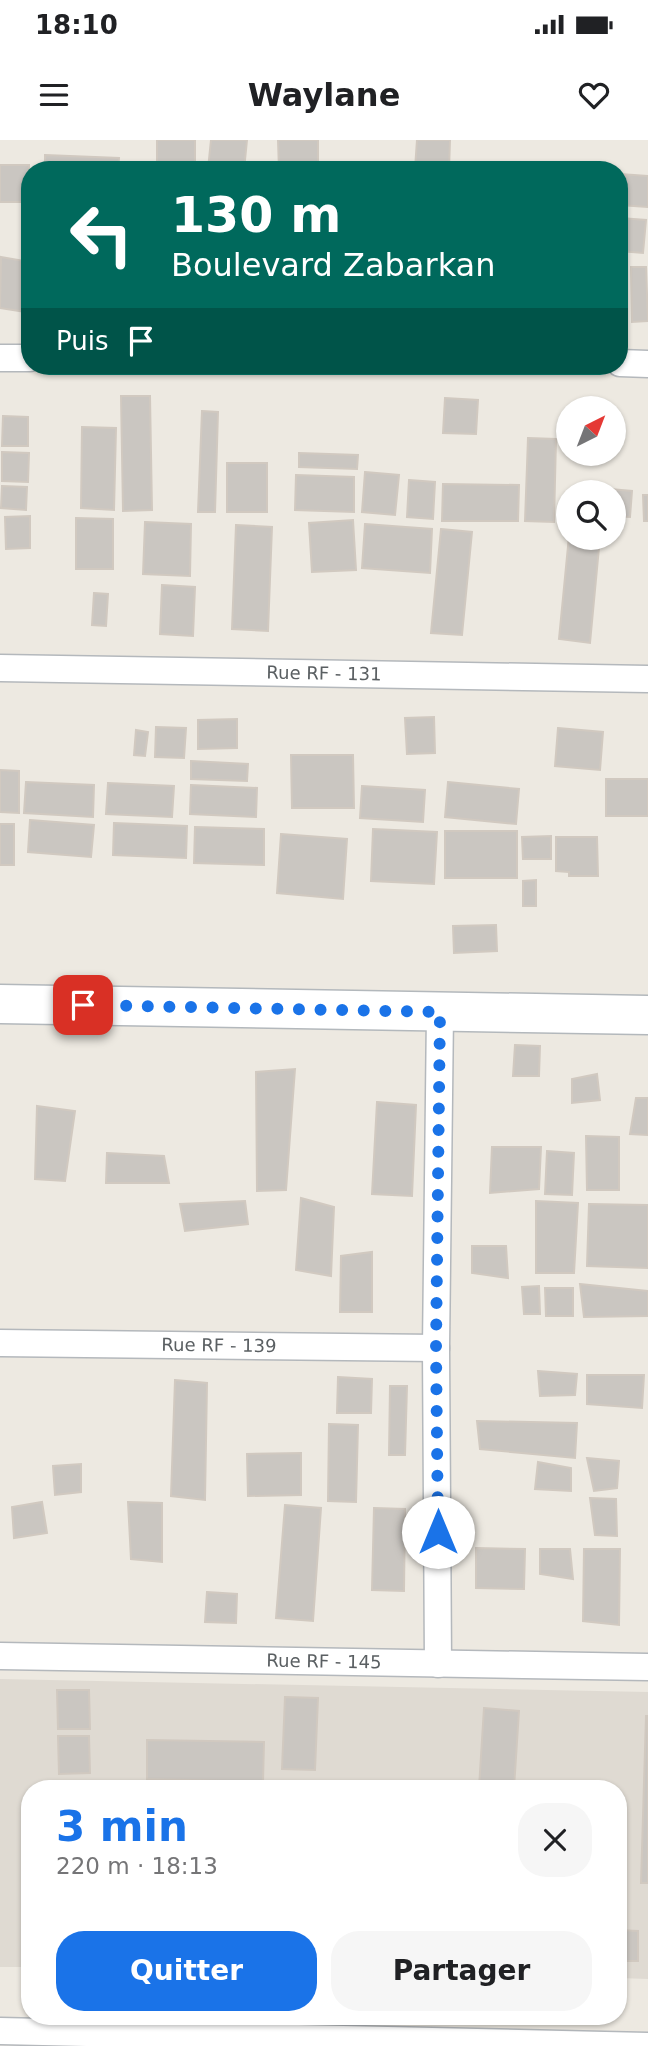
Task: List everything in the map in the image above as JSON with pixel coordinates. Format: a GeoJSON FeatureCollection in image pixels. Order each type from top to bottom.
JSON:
{"type":"FeatureCollection","features":[{"type":"Feature","properties":{"kind":"street"},"geometry":{"type":"LineString","coordinates":[[0,358],[21,358]]}},
{"type":"Feature","properties":{"kind":"street"},"geometry":{"type":"LineString","coordinates":[[628,363],[648,364]]}},
{"type":"Feature","properties":{"kind":"street","name":"Rue RF - 131"},"geometry":{"type":"LineString","coordinates":[[0,668],[648,679]]}},
{"type":"Feature","properties":{"kind":"street"},"geometry":{"type":"LineString","coordinates":[[0,1004],[648,1015]]}},
{"type":"Feature","properties":{"kind":"street"},"geometry":{"type":"LineString","coordinates":[[438,1664],[436,1348],[440,1012]]}},
{"type":"Feature","properties":{"kind":"street","name":"Rue RF - 139"},"geometry":{"type":"LineString","coordinates":[[0,1343],[436,1348]]}},
{"type":"Feature","properties":{"kind":"street","name":"Rue RF - 145"},"geometry":{"type":"LineString","coordinates":[[0,1656],[648,1667]]}},
{"type":"Feature","properties":{"kind":"street"},"geometry":{"type":"LineString","coordinates":[[0,2031],[235,2042],[648,2046]]}},
{"type":"Feature","properties":{"kind":"shaded area"},"geometry":{"type":"Polygon","coordinates":[[[0,1679],[648,1692],[648,1979],[627,1978],[627,1780],[21,1780],[21,1967],[0,1967],[0,1679]]]}},
{"type":"Feature","properties":{"kind":"building"},"geometry":{"type":"Polygon","coordinates":[[[157,140],[195,140],[195,161],[157,161],[157,140]]]}},
{"type":"Feature","properties":{"kind":"building"},"geometry":{"type":"Polygon","coordinates":[[[211,140],[247,140],[245,161],[209,161],[211,140]]]}},
{"type":"Feature","properties":{"kind":"building"},"geometry":{"type":"Polygon","coordinates":[[[278,140],[318,140],[318,161],[279,161],[278,140]]]}},
{"type":"Feature","properties":{"kind":"building"},"geometry":{"type":"Polygon","coordinates":[[[417,140],[450,140],[449,161],[416,161],[417,140]]]}},
{"type":"Feature","properties":{"kind":"building"},"geometry":{"type":"Polygon","coordinates":[[[45,155],[119,158],[119,161],[45,161],[45,155]]]}},
{"type":"Feature","properties":{"kind":"building"},"geometry":{"type":"Polygon","coordinates":[[[0,165],[21,165],[21,202],[0,202],[0,165]]]}},
{"type":"Feature","properties":{"kind":"building"},"geometry":{"type":"Polygon","coordinates":[[[628,175],[648,176],[648,207],[628,206],[628,175]]]}},
{"type":"Feature","properties":{"kind":"building"},"geometry":{"type":"Polygon","coordinates":[[[628,219],[646,220],[643,253],[628,252],[628,219]]]}},
{"type":"Feature","properties":{"kind":"building"},"geometry":{"type":"Polygon","coordinates":[[[1,257],[21,260],[21,311],[0,308],[1,257]]]}},
{"type":"Feature","properties":{"kind":"building"},"geometry":{"type":"Polygon","coordinates":[[[631,267],[646,267],[648,321],[632,322],[631,267]]]}},
{"type":"Feature","properties":{"kind":"building"},"geometry":{"type":"Polygon","coordinates":[[[121,396],[150,396],[152,510],[123,511],[121,396]]]}},
{"type":"Feature","properties":{"kind":"building"},"geometry":{"type":"Polygon","coordinates":[[[445,398],[478,400],[476,434],[443,433],[445,398]]]}},
{"type":"Feature","properties":{"kind":"building"},"geometry":{"type":"Polygon","coordinates":[[[202,411],[218,412],[215,512],[198,512],[202,411]]]}},
{"type":"Feature","properties":{"kind":"building"},"geometry":{"type":"Polygon","coordinates":[[[3,416],[28,417],[28,446],[2,446],[3,416]]]}},
{"type":"Feature","properties":{"kind":"building"},"geometry":{"type":"Polygon","coordinates":[[[82,427],[116,428],[114,510],[81,508],[82,427]]]}},
{"type":"Feature","properties":{"kind":"building"},"geometry":{"type":"Polygon","coordinates":[[[528,438],[556,439],[554,522],[525,521],[528,438]]]}},
{"type":"Feature","properties":{"kind":"building"},"geometry":{"type":"Polygon","coordinates":[[[2,452],[29,453],[28,482],[2,481],[2,452]]]}},
{"type":"Feature","properties":{"kind":"building"},"geometry":{"type":"Polygon","coordinates":[[[299,453],[358,455],[357,469],[299,467],[299,453]]]}},
{"type":"Feature","properties":{"kind":"building"},"geometry":{"type":"Polygon","coordinates":[[[227,463],[267,463],[267,512],[227,512],[227,463]]]}},
{"type":"Feature","properties":{"kind":"building"},"geometry":{"type":"Polygon","coordinates":[[[365,472],[399,475],[395,515],[362,512],[365,472]]]}},
{"type":"Feature","properties":{"kind":"building"},"geometry":{"type":"Polygon","coordinates":[[[296,475],[354,477],[354,512],[295,510],[296,475]]]}},
{"type":"Feature","properties":{"kind":"building"},"geometry":{"type":"Polygon","coordinates":[[[409,480],[435,482],[433,519],[407,517],[409,480]]]}},
{"type":"Feature","properties":{"kind":"building"},"geometry":{"type":"Polygon","coordinates":[[[443,484],[519,485],[518,521],[442,521],[443,484]]]}},
{"type":"Feature","properties":{"kind":"building"},"geometry":{"type":"Polygon","coordinates":[[[2,486],[27,487],[26,510],[1,508],[2,486]]]}},
{"type":"Feature","properties":{"kind":"building"},"geometry":{"type":"Polygon","coordinates":[[[626,490],[632,491],[630,517],[626,517],[626,490]]]}},
{"type":"Feature","properties":{"kind":"building"},"geometry":{"type":"Polygon","coordinates":[[[643,495],[648,495],[648,521],[644,521],[643,495]]]}},
{"type":"Feature","properties":{"kind":"building"},"geometry":{"type":"Polygon","coordinates":[[[30,516],[30,548],[6,549],[5,517],[30,516]]]}},
{"type":"Feature","properties":{"kind":"building"},"geometry":{"type":"Polygon","coordinates":[[[76,518],[113,519],[113,569],[76,569],[76,518]]]}},
{"type":"Feature","properties":{"kind":"building"},"geometry":{"type":"Polygon","coordinates":[[[353,520],[356,570],[312,572],[309,523],[353,520]]]}},
{"type":"Feature","properties":{"kind":"building"},"geometry":{"type":"Polygon","coordinates":[[[145,522],[191,524],[190,576],[143,574],[145,522]]]}},
{"type":"Feature","properties":{"kind":"building"},"geometry":{"type":"Polygon","coordinates":[[[365,524],[432,529],[430,573],[362,568],[365,524]]]}},
{"type":"Feature","properties":{"kind":"building"},"geometry":{"type":"Polygon","coordinates":[[[236,525],[272,527],[268,631],[232,629],[236,525]]]}},
{"type":"Feature","properties":{"kind":"building"},"geometry":{"type":"Polygon","coordinates":[[[441,529],[472,532],[462,635],[431,633],[441,529]]]}},
{"type":"Feature","properties":{"kind":"building"},"geometry":{"type":"Polygon","coordinates":[[[568,550],[599,550],[590,643],[559,639],[568,550]]]}},
{"type":"Feature","properties":{"kind":"building"},"geometry":{"type":"Polygon","coordinates":[[[162,585],[195,587],[193,636],[160,634],[162,585]]]}},
{"type":"Feature","properties":{"kind":"building"},"geometry":{"type":"Polygon","coordinates":[[[94,593],[108,594],[106,626],[92,625],[94,593]]]}},
{"type":"Feature","properties":{"kind":"building"},"geometry":{"type":"Polygon","coordinates":[[[434,717],[435,753],[407,754],[405,718],[434,717]]]}},
{"type":"Feature","properties":{"kind":"building"},"geometry":{"type":"Polygon","coordinates":[[[237,719],[237,748],[198,749],[198,720],[237,719]]]}},
{"type":"Feature","properties":{"kind":"building"},"geometry":{"type":"Polygon","coordinates":[[[156,727],[186,728],[184,758],[155,757],[156,727]]]}},
{"type":"Feature","properties":{"kind":"building"},"geometry":{"type":"Polygon","coordinates":[[[558,728],[603,732],[600,770],[555,766],[558,728]]]}},
{"type":"Feature","properties":{"kind":"building"},"geometry":{"type":"Polygon","coordinates":[[[136,730],[148,732],[145,756],[134,755],[136,730]]]}},
{"type":"Feature","properties":{"kind":"building"},"geometry":{"type":"Polygon","coordinates":[[[291,755],[353,755],[354,808],[292,808],[291,755]]]}},
{"type":"Feature","properties":{"kind":"building"},"geometry":{"type":"Polygon","coordinates":[[[191,761],[248,764],[247,781],[191,779],[191,761]]]}},
{"type":"Feature","properties":{"kind":"building"},"geometry":{"type":"Polygon","coordinates":[[[0,770],[19,771],[19,813],[0,812],[0,770]]]}},
{"type":"Feature","properties":{"kind":"building"},"geometry":{"type":"Polygon","coordinates":[[[606,779],[648,779],[648,816],[606,816],[606,779]]]}},
{"type":"Feature","properties":{"kind":"building"},"geometry":{"type":"Polygon","coordinates":[[[26,782],[94,785],[93,817],[24,813],[26,782]]]}},
{"type":"Feature","properties":{"kind":"building"},"geometry":{"type":"Polygon","coordinates":[[[448,782],[519,789],[516,824],[445,817],[448,782]]]}},
{"type":"Feature","properties":{"kind":"building"},"geometry":{"type":"Polygon","coordinates":[[[108,783],[174,786],[172,817],[106,814],[108,783]]]}},
{"type":"Feature","properties":{"kind":"building"},"geometry":{"type":"Polygon","coordinates":[[[191,785],[257,788],[256,817],[190,814],[191,785]]]}},
{"type":"Feature","properties":{"kind":"building"},"geometry":{"type":"Polygon","coordinates":[[[362,786],[425,790],[423,822],[360,818],[362,786]]]}},
{"type":"Feature","properties":{"kind":"building"},"geometry":{"type":"Polygon","coordinates":[[[30,820],[94,825],[91,857],[28,852],[30,820]]]}},
{"type":"Feature","properties":{"kind":"building"},"geometry":{"type":"Polygon","coordinates":[[[114,823],[187,826],[186,858],[113,855],[114,823]]]}},
{"type":"Feature","properties":{"kind":"building"},"geometry":{"type":"Polygon","coordinates":[[[0,824],[14,824],[14,865],[0,865],[0,824]]]}},
{"type":"Feature","properties":{"kind":"building"},"geometry":{"type":"Polygon","coordinates":[[[195,827],[264,829],[264,865],[194,863],[195,827]]]}},
{"type":"Feature","properties":{"kind":"building"},"geometry":{"type":"Polygon","coordinates":[[[373,829],[437,832],[434,884],[371,881],[373,829]]]}},
{"type":"Feature","properties":{"kind":"building"},"geometry":{"type":"Polygon","coordinates":[[[445,831],[517,831],[517,878],[445,878],[445,831]]]}},
{"type":"Feature","properties":{"kind":"building"},"geometry":{"type":"Polygon","coordinates":[[[281,834],[347,839],[343,899],[277,893],[281,834]]]}},
{"type":"Feature","properties":{"kind":"building"},"geometry":{"type":"Polygon","coordinates":[[[551,836],[551,859],[523,859],[522,837],[551,836]]]}},
{"type":"Feature","properties":{"kind":"building"},"geometry":{"type":"Polygon","coordinates":[[[556,837],[597,837],[598,876],[569,876],[569,872],[556,871],[556,837]]]}},
{"type":"Feature","properties":{"kind":"building"},"geometry":{"type":"Polygon","coordinates":[[[536,880],[536,906],[523,906],[523,881],[536,880]]]}},
{"type":"Feature","properties":{"kind":"building"},"geometry":{"type":"Polygon","coordinates":[[[496,925],[497,951],[454,953],[453,926],[496,925]]]}},
{"type":"Feature","properties":{"kind":"building"},"geometry":{"type":"Polygon","coordinates":[[[515,1045],[540,1046],[539,1076],[513,1076],[515,1045]]]}},
{"type":"Feature","properties":{"kind":"building"},"geometry":{"type":"Polygon","coordinates":[[[295,1069],[286,1190],[257,1191],[256,1072],[295,1069]]]}},
{"type":"Feature","properties":{"kind":"building"},"geometry":{"type":"Polygon","coordinates":[[[597,1074],[600,1100],[572,1103],[572,1079],[597,1074]]]}},
{"type":"Feature","properties":{"kind":"building"},"geometry":{"type":"Polygon","coordinates":[[[636,1098],[648,1098],[648,1135],[630,1134],[636,1098]]]}},
{"type":"Feature","properties":{"kind":"building"},"geometry":{"type":"Polygon","coordinates":[[[377,1102],[416,1105],[412,1196],[372,1194],[377,1102]]]}},
{"type":"Feature","properties":{"kind":"building"},"geometry":{"type":"Polygon","coordinates":[[[37,1106],[75,1111],[65,1181],[35,1179],[37,1106]]]}},
{"type":"Feature","properties":{"kind":"building"},"geometry":{"type":"Polygon","coordinates":[[[586,1136],[619,1137],[619,1190],[587,1190],[586,1136]]]}},
{"type":"Feature","properties":{"kind":"building"},"geometry":{"type":"Polygon","coordinates":[[[492,1147],[541,1147],[539,1189],[490,1193],[492,1147]]]}},
{"type":"Feature","properties":{"kind":"building"},"geometry":{"type":"Polygon","coordinates":[[[547,1151],[574,1153],[572,1195],[545,1194],[547,1151]]]}},
{"type":"Feature","properties":{"kind":"building"},"geometry":{"type":"Polygon","coordinates":[[[107,1153],[164,1156],[169,1183],[106,1183],[107,1153]]]}},
{"type":"Feature","properties":{"kind":"building"},"geometry":{"type":"Polygon","coordinates":[[[301,1198],[334,1207],[331,1276],[296,1270],[301,1198]]]}},
{"type":"Feature","properties":{"kind":"building"},"geometry":{"type":"Polygon","coordinates":[[[245,1201],[248,1224],[185,1231],[180,1204],[245,1201]]]}},
{"type":"Feature","properties":{"kind":"building"},"geometry":{"type":"Polygon","coordinates":[[[536,1201],[578,1203],[574,1273],[536,1273],[536,1201]]]}},
{"type":"Feature","properties":{"kind":"building"},"geometry":{"type":"Polygon","coordinates":[[[589,1204],[648,1205],[648,1268],[587,1266],[589,1204]]]}},
{"type":"Feature","properties":{"kind":"building"},"geometry":{"type":"Polygon","coordinates":[[[472,1246],[506,1246],[508,1278],[472,1273],[472,1246]]]}},
{"type":"Feature","properties":{"kind":"building"},"geometry":{"type":"Polygon","coordinates":[[[372,1252],[372,1312],[340,1312],[341,1256],[372,1252]]]}},
{"type":"Feature","properties":{"kind":"building"},"geometry":{"type":"Polygon","coordinates":[[[580,1284],[648,1291],[648,1316],[584,1317],[580,1284]]]}},
{"type":"Feature","properties":{"kind":"building"},"geometry":{"type":"Polygon","coordinates":[[[539,1286],[540,1314],[524,1314],[522,1287],[539,1286]]]}},
{"type":"Feature","properties":{"kind":"building"},"geometry":{"type":"Polygon","coordinates":[[[545,1288],[573,1288],[573,1316],[546,1316],[545,1288]]]}},
{"type":"Feature","properties":{"kind":"building"},"geometry":{"type":"Polygon","coordinates":[[[538,1371],[577,1374],[575,1395],[540,1396],[538,1371]]]}},
{"type":"Feature","properties":{"kind":"building"},"geometry":{"type":"Polygon","coordinates":[[[587,1375],[644,1375],[642,1408],[587,1404],[587,1375]]]}},
{"type":"Feature","properties":{"kind":"building"},"geometry":{"type":"Polygon","coordinates":[[[338,1377],[372,1379],[371,1413],[337,1413],[338,1377]]]}},
{"type":"Feature","properties":{"kind":"building"},"geometry":{"type":"Polygon","coordinates":[[[175,1380],[207,1383],[205,1500],[171,1496],[175,1380]]]}},
{"type":"Feature","properties":{"kind":"building"},"geometry":{"type":"Polygon","coordinates":[[[390,1386],[407,1386],[405,1455],[389,1455],[390,1386]]]}},
{"type":"Feature","properties":{"kind":"building"},"geometry":{"type":"Polygon","coordinates":[[[477,1421],[577,1423],[575,1458],[480,1449],[477,1421]]]}},
{"type":"Feature","properties":{"kind":"building"},"geometry":{"type":"Polygon","coordinates":[[[329,1424],[358,1425],[356,1502],[328,1501],[329,1424]]]}},
{"type":"Feature","properties":{"kind":"building"},"geometry":{"type":"Polygon","coordinates":[[[301,1453],[301,1495],[248,1496],[247,1454],[301,1453]]]}},
{"type":"Feature","properties":{"kind":"building"},"geometry":{"type":"Polygon","coordinates":[[[587,1458],[619,1461],[617,1488],[594,1491],[587,1458]]]}},
{"type":"Feature","properties":{"kind":"building"},"geometry":{"type":"Polygon","coordinates":[[[538,1462],[571,1468],[571,1491],[535,1489],[538,1462]]]}},
{"type":"Feature","properties":{"kind":"building"},"geometry":{"type":"Polygon","coordinates":[[[81,1464],[81,1492],[55,1495],[53,1466],[81,1464]]]}},
{"type":"Feature","properties":{"kind":"building"},"geometry":{"type":"Polygon","coordinates":[[[590,1498],[616,1499],[617,1536],[595,1535],[590,1498]]]}},
{"type":"Feature","properties":{"kind":"building"},"geometry":{"type":"Polygon","coordinates":[[[42,1502],[47,1533],[14,1538],[12,1507],[42,1502]]]}},
{"type":"Feature","properties":{"kind":"building"},"geometry":{"type":"Polygon","coordinates":[[[128,1502],[162,1503],[162,1562],[131,1559],[128,1502]]]}},
{"type":"Feature","properties":{"kind":"building"},"geometry":{"type":"Polygon","coordinates":[[[285,1505],[321,1508],[313,1621],[276,1618],[285,1505]]]}},
{"type":"Feature","properties":{"kind":"building"},"geometry":{"type":"Polygon","coordinates":[[[374,1508],[405,1509],[404,1591],[372,1590],[374,1508]]]}},
{"type":"Feature","properties":{"kind":"building"},"geometry":{"type":"Polygon","coordinates":[[[476,1548],[525,1549],[524,1589],[476,1588],[476,1548]]]}},
{"type":"Feature","properties":{"kind":"building"},"geometry":{"type":"Polygon","coordinates":[[[540,1549],[570,1549],[573,1579],[540,1574],[540,1549]]]}},
{"type":"Feature","properties":{"kind":"building"},"geometry":{"type":"Polygon","coordinates":[[[584,1549],[620,1549],[619,1625],[583,1621],[584,1549]]]}},
{"type":"Feature","properties":{"kind":"building"},"geometry":{"type":"Polygon","coordinates":[[[207,1592],[237,1594],[236,1623],[205,1622],[207,1592]]]}},
{"type":"Feature","properties":{"kind":"building"},"geometry":{"type":"Polygon","coordinates":[[[57,1690],[89,1690],[90,1729],[58,1729],[57,1690]]]}},
{"type":"Feature","properties":{"kind":"building"},"geometry":{"type":"Polygon","coordinates":[[[285,1697],[318,1698],[315,1770],[282,1769],[285,1697]]]}},
{"type":"Feature","properties":{"kind":"building"},"geometry":{"type":"Polygon","coordinates":[[[484,1708],[519,1711],[515,1780],[480,1780],[484,1708]]]}},
{"type":"Feature","properties":{"kind":"building"},"geometry":{"type":"Polygon","coordinates":[[[646,1716],[648,1883],[641,1883],[646,1716]]]}},
{"type":"Feature","properties":{"kind":"building"},"geometry":{"type":"Polygon","coordinates":[[[58,1736],[89,1736],[90,1773],[59,1774],[58,1736]]]}},
{"type":"Feature","properties":{"kind":"building"},"geometry":{"type":"Polygon","coordinates":[[[147,1740],[264,1742],[263,1780],[147,1779],[147,1740]]]}},
{"type":"Feature","properties":{"kind":"building"},"geometry":{"type":"Polygon","coordinates":[[[627,1930],[638,1931],[638,1961],[627,1961],[627,1930]]]}},
{"type":"Feature","properties":{"kind":"route"},"geometry":{"type":"LineString","coordinates":[[83,1005],[440,1012],[436,1348],[438,1532]]}}]}
